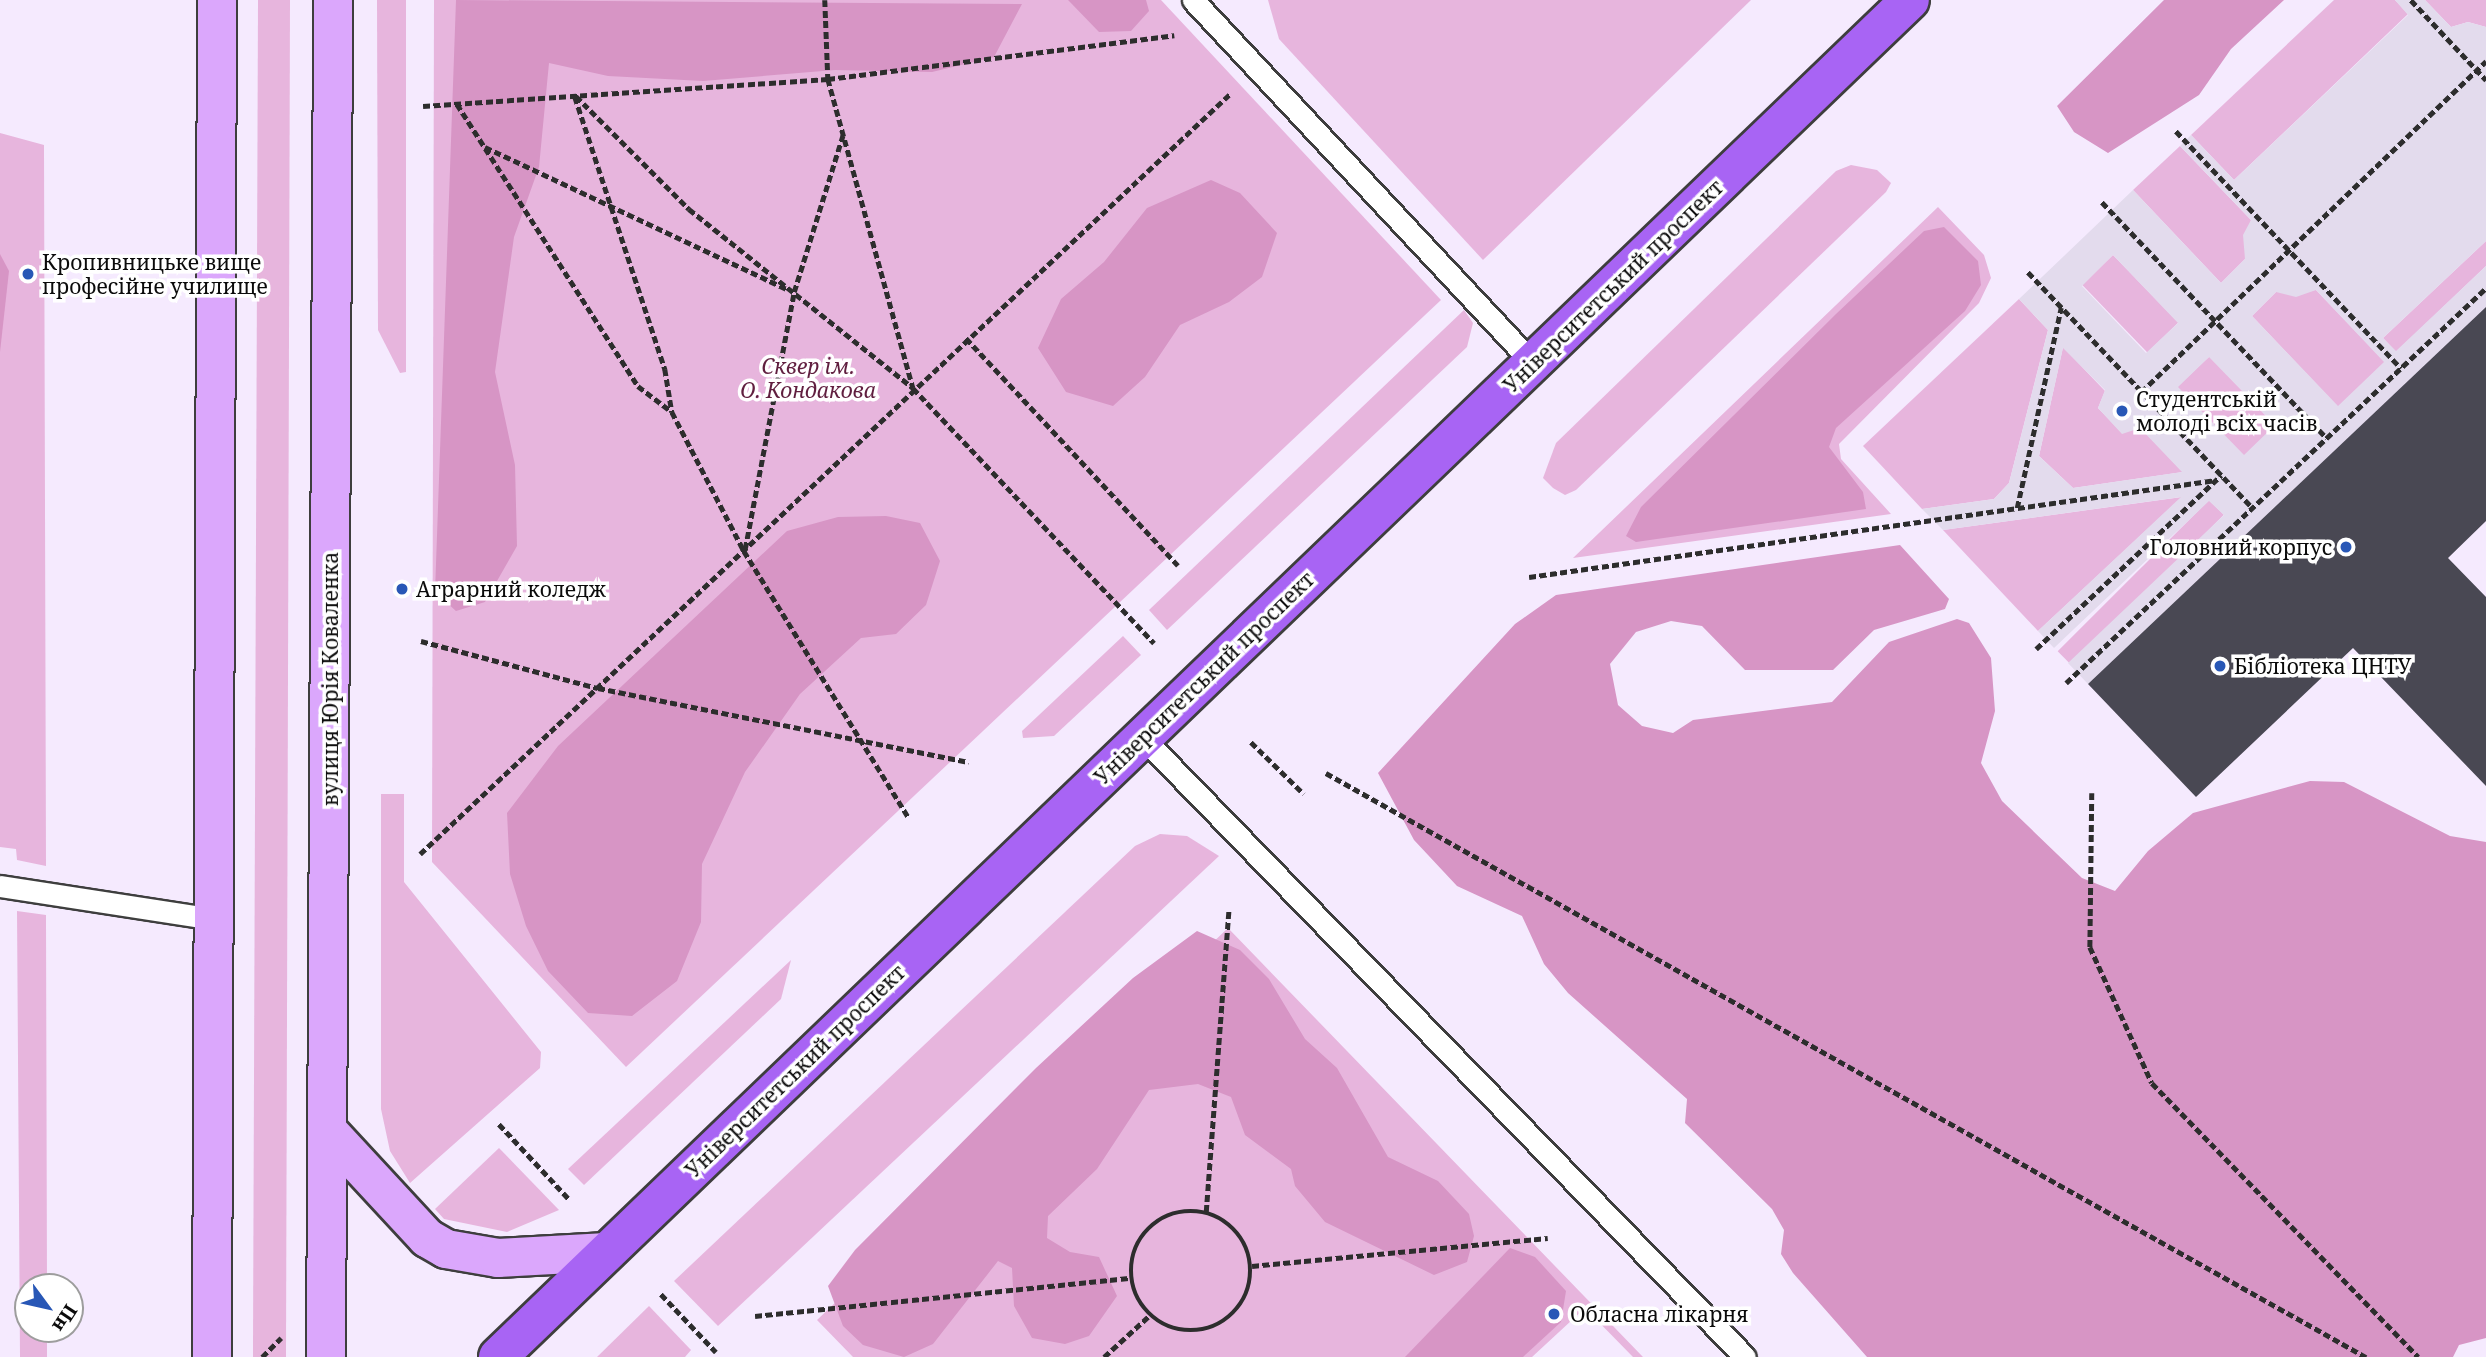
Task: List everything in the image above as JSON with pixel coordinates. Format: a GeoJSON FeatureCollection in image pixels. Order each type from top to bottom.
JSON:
{"type":"FeatureCollection","features":[{"type":"Feature","properties":{"kind":"main road"},"geometry":{"type":"LineString","coordinates":[[212,1357],[217,0]]}},
{"type":"Feature","properties":{"kind":"main road","name":"вулиця Юрія Коваленка"},"geometry":{"type":"LineString","coordinates":[[326,1357],[333,0]]}},
{"type":"Feature","properties":{"kind":"main road","name":"Університетський проспект"},"geometry":{"type":"LineString","coordinates":[[498,1357],[1910,0]]}},
{"type":"Feature","properties":{"kind":"main road"},"geometry":{"type":"LineString","coordinates":[[328,1131],[427,1238],[446,1249],[498,1258],[607,1252]]}},
{"type":"Feature","properties":{"kind":"lane"},"geometry":{"type":"LineString","coordinates":[[1204,4],[1220,29],[1533,363]]}},
{"type":"Feature","properties":{"kind":"lane"},"geometry":{"type":"LineString","coordinates":[[1143,738],[1745,1357]]}},
{"type":"Feature","properties":{"kind":"lane"},"geometry":{"type":"LineString","coordinates":[[0,886],[212,919]]}},
{"type":"Feature","properties":{"kind":"path"},"geometry":{"type":"LineString","coordinates":[[825,0],[828,79],[913,388]]}},
{"type":"Feature","properties":{"kind":"path"},"geometry":{"type":"LineString","coordinates":[[2410,0],[2486,80]]}},
{"type":"Feature","properties":{"kind":"path"},"geometry":{"type":"LineString","coordinates":[[423,106],[828,79],[1220,29]]}},
{"type":"Feature","properties":{"kind":"path"},"geometry":{"type":"LineString","coordinates":[[2141,391],[2486,61]]}},
{"type":"Feature","properties":{"kind":"path"},"geometry":{"type":"LineString","coordinates":[[420,854],[744,551],[966,338],[1257,69]]}},
{"type":"Feature","properties":{"kind":"path"},"geometry":{"type":"LineString","coordinates":[[575,96],[665,369],[672,412],[744,551],[909,818]]}},
{"type":"Feature","properties":{"kind":"path"},"geometry":{"type":"LineString","coordinates":[[575,96],[689,209],[913,388],[1154,643]]}},
{"type":"Feature","properties":{"kind":"path"},"geometry":{"type":"LineString","coordinates":[[457,104],[638,386],[672,412]]}},
{"type":"Feature","properties":{"kind":"path"},"geometry":{"type":"LineString","coordinates":[[2176,131],[2401,368]]}},
{"type":"Feature","properties":{"kind":"path"},"geometry":{"type":"LineString","coordinates":[[744,551],[794,292],[843,135]]}},
{"type":"Feature","properties":{"kind":"path"},"geometry":{"type":"LineString","coordinates":[[484,147],[794,292]]}},
{"type":"Feature","properties":{"kind":"path"},"geometry":{"type":"LineString","coordinates":[[2102,202],[2327,438]]}},
{"type":"Feature","properties":{"kind":"path"},"geometry":{"type":"LineString","coordinates":[[2028,272],[2253,508]]}},
{"type":"Feature","properties":{"kind":"path"},"geometry":{"type":"LineString","coordinates":[[2066,683],[2486,288]]}},
{"type":"Feature","properties":{"kind":"path"},"geometry":{"type":"LineString","coordinates":[[2017,508],[2062,307]]}},
{"type":"Feature","properties":{"kind":"path"},"geometry":{"type":"LineString","coordinates":[[966,338],[1178,565]]}},
{"type":"Feature","properties":{"kind":"path"},"geometry":{"type":"LineString","coordinates":[[2036,649],[2221,475]]}},
{"type":"Feature","properties":{"kind":"path"},"geometry":{"type":"LineString","coordinates":[[1529,577],[2216,480]]}},
{"type":"Feature","properties":{"kind":"path"},"geometry":{"type":"LineString","coordinates":[[421,641],[598,688],[865,746],[969,762]]}},
{"type":"Feature","properties":{"kind":"path"},"geometry":{"type":"LineString","coordinates":[[1251,742],[1304,794]]}},
{"type":"Feature","properties":{"kind":"path"},"geometry":{"type":"LineString","coordinates":[[1326,773],[2366,1357]]}},
{"type":"Feature","properties":{"kind":"path"},"geometry":{"type":"LineString","coordinates":[[2092,793],[2090,947],[2152,1083],[2418,1357]]}},
{"type":"Feature","properties":{"kind":"path"},"geometry":{"type":"LineString","coordinates":[[1206,1212],[1229,909]]}},
{"type":"Feature","properties":{"kind":"path"},"geometry":{"type":"LineString","coordinates":[[499,1124],[569,1199]]}},
{"type":"Feature","properties":{"kind":"path"},"geometry":{"type":"LineString","coordinates":[[1206,1212],[1238,1232],[1252,1266],[1244,1301],[1217,1326],[1181,1331],[1150,1315],[1131,1278],[1139,1240],[1152,1226],[1168,1215],[1206,1212]]}},
{"type":"Feature","properties":{"kind":"path"},"geometry":{"type":"LineString","coordinates":[[1252,1266],[1548,1238]]}},
{"type":"Feature","properties":{"kind":"path"},"geometry":{"type":"LineString","coordinates":[[755,1316],[1131,1278]]}},
{"type":"Feature","properties":{"kind":"path"},"geometry":{"type":"LineString","coordinates":[[661,1294],[716,1352]]}},
{"type":"Feature","properties":{"kind":"path"},"geometry":{"type":"LineString","coordinates":[[1104,1357],[1150,1315]]}},
{"type":"Feature","properties":{"kind":"path"},"geometry":{"type":"LineString","coordinates":[[262,1357],[286,1332]]}},
{"type":"Feature","properties":{"kind":"green space"},"geometry":{"type":"Polygon","coordinates":[[[258,0],[290,0],[286,1357],[253,1357],[258,0]]]}},
{"type":"Feature","properties":{"kind":"green space"},"geometry":{"type":"Polygon","coordinates":[[[377,0],[406,0],[406,372],[400,373],[378,330],[377,0]]]}},
{"type":"Feature","properties":{"kind":"green space","name":"Сквер ім. О. Кондакова"},"geometry":{"type":"Polygon","coordinates":[[[434,0],[1161,0],[1441,300],[626,1067],[432,862],[434,0]]]}},
{"type":"Feature","properties":{"kind":"green space"},"geometry":{"type":"Polygon","coordinates":[[[1268,0],[1751,0],[1483,260],[1279,39],[1268,0]]]}},
{"type":"Feature","properties":{"kind":"green space"},"geometry":{"type":"Polygon","coordinates":[[[2334,0],[2395,0],[2408,14],[2234,180],[2191,135],[2334,0]]]}},
{"type":"Feature","properties":{"kind":"green space"},"geometry":{"type":"Polygon","coordinates":[[[2425,0],[2486,0],[2486,27],[2468,22],[2451,27],[2425,0]]]}},
{"type":"Feature","properties":{"kind":"green space","name":"Кропивницьке вище професійне училище"},"geometry":{"type":"Polygon","coordinates":[[[0,133],[44,145],[46,866],[17,860],[16,849],[0,847],[0,133]]]}},
{"type":"Feature","properties":{"kind":"green space"},"geometry":{"type":"Polygon","coordinates":[[[2180,146],[2251,220],[2245,259],[2221,283],[2133,190],[2180,146]]]}},
{"type":"Feature","properties":{"kind":"green space"},"geometry":{"type":"Polygon","coordinates":[[[1851,165],[1877,170],[1891,183],[1886,192],[1576,490],[1565,495],[1553,488],[1543,478],[1556,443],[1836,171],[1851,165]]]}},
{"type":"Feature","properties":{"kind":"green space"},"geometry":{"type":"Polygon","coordinates":[[[1938,207],[1984,255],[1991,278],[1979,303],[1839,444],[1841,459],[1891,514],[1573,558],[1938,207]]]}},
{"type":"Feature","properties":{"kind":"green space"},"geometry":{"type":"Polygon","coordinates":[[[2486,241],[2486,266],[2396,352],[2383,338],[2486,241]]]}},
{"type":"Feature","properties":{"kind":"green space"},"geometry":{"type":"Polygon","coordinates":[[[2113,255],[2178,323],[2147,352],[2082,285],[2113,255]]]}},
{"type":"Feature","properties":{"kind":"green space"},"geometry":{"type":"Polygon","coordinates":[[[2316,290],[2385,362],[2338,407],[2252,316],[2276,292],[2316,290]]]}},
{"type":"Feature","properties":{"kind":"green space"},"geometry":{"type":"Polygon","coordinates":[[[2019,299],[2048,330],[2009,483],[1994,499],[1922,509],[1863,446],[2019,299]]]}},
{"type":"Feature","properties":{"kind":"green space"},"geometry":{"type":"Polygon","coordinates":[[[1464,310],[1473,323],[1467,347],[1167,630],[1149,610],[1464,310]]]}},
{"type":"Feature","properties":{"kind":"green space"},"geometry":{"type":"Polygon","coordinates":[[[2063,347],[2105,391],[2098,408],[2122,433],[2140,427],[2183,472],[2073,488],[2039,456],[2063,347]]]}},
{"type":"Feature","properties":{"kind":"green space"},"geometry":{"type":"Polygon","coordinates":[[[2210,356],[2275,426],[2243,457],[2177,387],[2210,356]]]}},
{"type":"Feature","properties":{"kind":"green space"},"geometry":{"type":"Polygon","coordinates":[[[2182,497],[2038,631],[1943,530],[2182,497]]]}},
{"type":"Feature","properties":{"kind":"green space"},"geometry":{"type":"Polygon","coordinates":[[[2209,500],[2224,515],[2073,666],[2058,651],[2209,500]]]}},
{"type":"Feature","properties":{"kind":"green space"},"geometry":{"type":"Polygon","coordinates":[[[1123,636],[1141,655],[1054,736],[1023,738],[1022,731],[1123,636]]]}},
{"type":"Feature","properties":{"kind":"green space"},"geometry":{"type":"Polygon","coordinates":[[[381,794],[404,794],[404,882],[541,1052],[540,1068],[410,1183],[390,1151],[381,1109],[381,794]]]}},
{"type":"Feature","properties":{"kind":"green space"},"geometry":{"type":"Polygon","coordinates":[[[1160,834],[1187,836],[1219,856],[718,1326],[674,1281],[1135,846],[1160,834]]]}},
{"type":"Feature","properties":{"kind":"green space"},"geometry":{"type":"Polygon","coordinates":[[[17,911],[46,915],[47,1273],[19,1273],[17,911]]]}},
{"type":"Feature","properties":{"kind":"green space"},"geometry":{"type":"Polygon","coordinates":[[[1228,928],[1643,1357],[1633,1357],[1585,1308],[1532,1357],[853,1357],[817,1320],[1228,928]]]}},
{"type":"Feature","properties":{"kind":"green space"},"geometry":{"type":"Polygon","coordinates":[[[791,960],[781,999],[584,1185],[568,1169],[791,960]]]}},
{"type":"Feature","properties":{"kind":"green space"},"geometry":{"type":"Polygon","coordinates":[[[499,1148],[559,1210],[507,1232],[444,1219],[435,1209],[499,1148]]]}},
{"type":"Feature","properties":{"kind":"green space"},"geometry":{"type":"Polygon","coordinates":[[[649,1306],[691,1350],[685,1357],[597,1357],[649,1306]]]}},
{"type":"Feature","properties":{"kind":"green space"},"geometry":{"type":"Polygon","coordinates":[[[20,1343],[47,1343],[47,1357],[20,1357],[20,1343]]]}},
{"type":"Feature","properties":{"kind":"shaded area"},"geometry":{"type":"Polygon","coordinates":[[[456,0],[1022,4],[994,57],[932,72],[835,70],[703,81],[608,76],[549,63],[539,167],[514,237],[495,372],[515,465],[517,546],[485,602],[456,611],[435,592],[456,0]]]}},
{"type":"Feature","properties":{"kind":"shaded area"},"geometry":{"type":"Polygon","coordinates":[[[1068,0],[1146,0],[1149,11],[1131,31],[1099,32],[1068,0]]]}},
{"type":"Feature","properties":{"kind":"shaded area"},"geometry":{"type":"Polygon","coordinates":[[[2164,0],[2284,0],[2231,49],[2199,95],[2108,153],[2074,132],[2057,106],[2164,0]]]}},
{"type":"Feature","properties":{"kind":"shaded area"},"geometry":{"type":"Polygon","coordinates":[[[2395,0],[2425,0],[2451,27],[2468,22],[2486,27],[2486,241],[2383,338],[2396,351],[2486,266],[2486,307],[2088,684],[2068,663],[2224,515],[2209,501],[2054,648],[2038,631],[2181,497],[1943,530],[1922,509],[1994,499],[2009,483],[2048,330],[2019,299],[2133,190],[2221,283],[2245,259],[2243,235],[2251,220],[2180,146],[2191,135],[2234,180],[2408,15],[2395,0]],[[2113,255],[2082,286],[2146,353],[2178,323],[2113,255]],[[2316,290],[2296,297],[2276,292],[2252,316],[2338,406],[2384,362],[2316,290]],[[2063,348],[2039,456],[2073,488],[2182,472],[2140,428],[2122,434],[2098,408],[2105,390],[2063,348]],[[2209,357],[2178,387],[2244,455],[2275,425],[2209,357]]]}},
{"type":"Feature","properties":{"kind":"shaded area"},"geometry":{"type":"Polygon","coordinates":[[[1211,180],[1240,193],[1277,233],[1262,277],[1229,302],[1180,325],[1145,377],[1113,406],[1066,392],[1038,348],[1061,299],[1104,262],[1147,208],[1211,180]]]}},
{"type":"Feature","properties":{"kind":"shaded area"},"geometry":{"type":"Polygon","coordinates":[[[1944,227],[1978,261],[1981,285],[1965,311],[1836,428],[1829,447],[1863,492],[1866,509],[1636,542],[1626,536],[1641,507],[1836,314],[1924,231],[1944,227]]]}},
{"type":"Feature","properties":{"kind":"shaded area"},"geometry":{"type":"Polygon","coordinates":[[[0,254],[9,271],[0,352],[0,254]]]}},
{"type":"Feature","properties":{"kind":"shaded area"},"geometry":{"type":"Polygon","coordinates":[[[886,516],[920,523],[940,561],[926,605],[896,634],[861,638],[800,694],[745,772],[702,864],[701,922],[677,981],[632,1016],[588,1013],[548,971],[526,926],[510,874],[507,813],[558,746],[787,531],[838,517],[886,516]]]}},
{"type":"Feature","properties":{"kind":"shaded area"},"geometry":{"type":"Polygon","coordinates":[[[1900,545],[1949,599],[1945,609],[1874,630],[1833,670],[1745,670],[1702,626],[1671,621],[1636,632],[1610,664],[1618,705],[1642,726],[1673,733],[1693,720],[1832,702],[1889,642],[1957,619],[1969,623],[1991,658],[1995,711],[1981,763],[2002,801],[2082,878],[2115,891],[2148,851],[2193,813],[2310,781],[2344,782],[2450,836],[2486,842],[2486,1338],[2459,1345],[2453,1357],[1867,1357],[1793,1273],[1781,1254],[1784,1230],[1772,1209],[1685,1123],[1687,1099],[1568,993],[1544,964],[1522,916],[1457,886],[1414,840],[1378,773],[1515,624],[1556,595],[1900,545]]]}},
{"type":"Feature","properties":{"kind":"shaded area"},"geometry":{"type":"Polygon","coordinates":[[[1197,931],[1240,950],[1269,979],[1305,1039],[1337,1068],[1388,1157],[1438,1181],[1469,1214],[1474,1236],[1467,1262],[1434,1275],[1325,1222],[1295,1186],[1291,1169],[1245,1135],[1231,1097],[1198,1084],[1149,1090],[1097,1169],[1048,1216],[1047,1238],[1070,1252],[1099,1257],[1117,1296],[1089,1336],[1065,1344],[1032,1338],[1014,1306],[1012,1268],[998,1261],[933,1344],[904,1357],[863,1345],[843,1326],[828,1286],[855,1250],[1036,1068],[1133,978],[1197,931]]]}},
{"type":"Feature","properties":{"kind":"shaded area"},"geometry":{"type":"Polygon","coordinates":[[[1510,1248],[1535,1257],[1566,1291],[1561,1322],[1523,1357],[1405,1357],[1510,1248]]]}},
{"type":"Feature","properties":{"kind":"building","name":"Головний корпус"},"geometry":{"type":"Polygon","coordinates":[[[2486,307],[2486,521],[2448,558],[2486,597],[2486,786],[2353,648],[2196,797],[2088,684],[2486,307]]]}},
{"type":"Feature","properties":{"kind":"place","name":"Кропивницьке вище професійне училище"},"geometry":{"type":"Point","coordinates":[28,274]}},
{"type":"Feature","properties":{"kind":"place","name":"Студентській молоді всіх часів"},"geometry":{"type":"Point","coordinates":[2122,411]}},
{"type":"Feature","properties":{"kind":"place","name":"Головний корпус"},"geometry":{"type":"Point","coordinates":[2346,547]}},
{"type":"Feature","properties":{"kind":"place","name":"Аграрний коледж"},"geometry":{"type":"Point","coordinates":[402,589]}},
{"type":"Feature","properties":{"kind":"place","name":"Бібліотека ЦНТУ"},"geometry":{"type":"Point","coordinates":[2220,666]}},
{"type":"Feature","properties":{"kind":"place","name":"Обласна лікарня"},"geometry":{"type":"Point","coordinates":[1554,1314]}}]}
